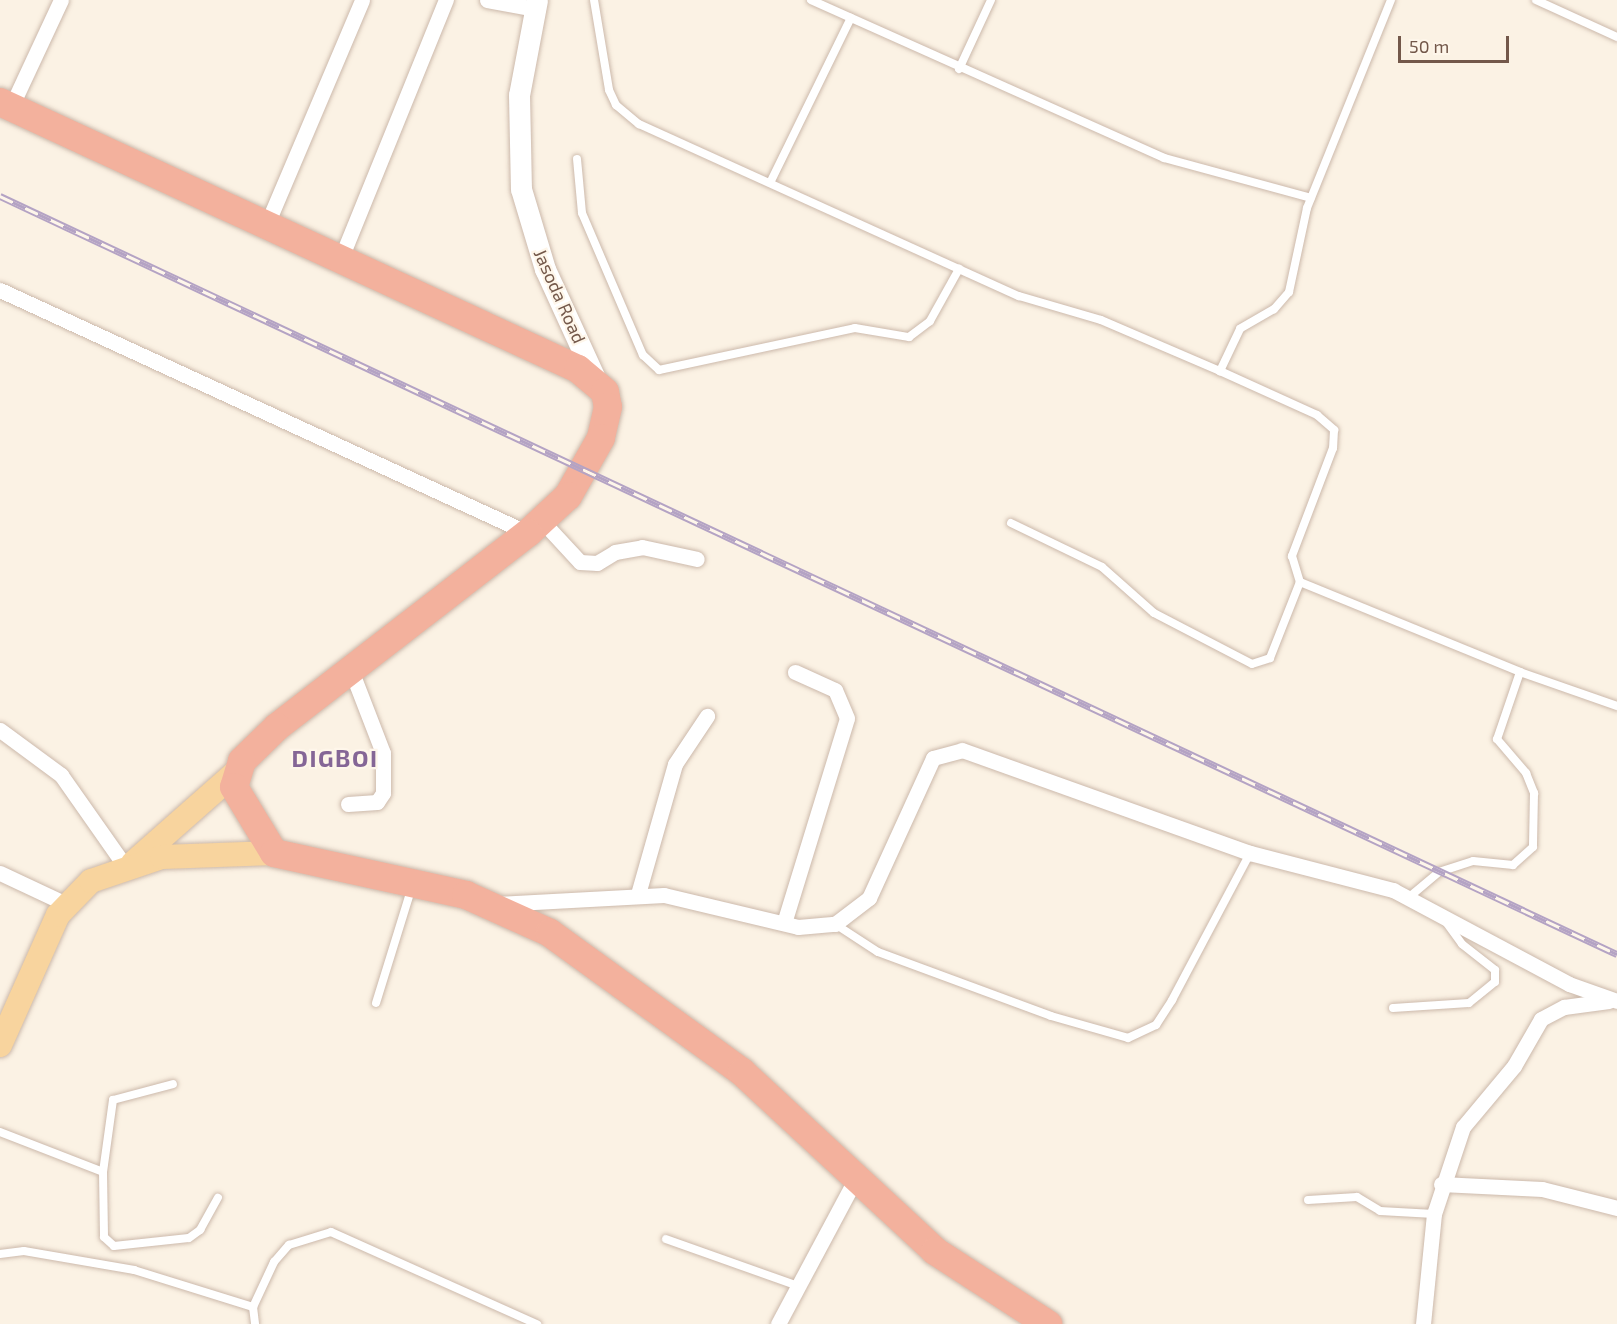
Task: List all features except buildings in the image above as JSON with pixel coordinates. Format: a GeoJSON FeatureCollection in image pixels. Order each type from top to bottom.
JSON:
{"type":"FeatureCollection","features":[{"type":"Feature","properties":{"kind":"highway"},"geometry":{"type":"LineString","coordinates":[[5,104],[341,258],[595,378],[608,407],[601,438],[585,473],[535,527],[255,745],[235,773],[234,787],[274,853],[315,866],[414,883],[491,904],[550,933],[685,1028],[742,1072],[935,1251],[1048,1324]]}},
{"type":"Feature","properties":{"kind":"main road"},"geometry":{"type":"LineString","coordinates":[[0,1045],[66,904],[91,881],[129,864],[235,773]]}},
{"type":"Feature","properties":{"kind":"main road"},"geometry":{"type":"LineString","coordinates":[[129,864],[274,853]]}},
{"type":"Feature","properties":{"kind":"street"},"geometry":{"type":"LineString","coordinates":[[5,104],[61,0]]}},
{"type":"Feature","properties":{"kind":"street"},"geometry":{"type":"LineString","coordinates":[[267,224],[362,0]]}},
{"type":"Feature","properties":{"kind":"street"},"geometry":{"type":"LineString","coordinates":[[341,258],[446,0]]}},
{"type":"Feature","properties":{"kind":"street"},"geometry":{"type":"LineString","coordinates":[[487,0],[536,4]]}},
{"type":"Feature","properties":{"kind":"street","name":"Jasoda Road"},"geometry":{"type":"LineString","coordinates":[[536,4],[519,95],[521,189],[545,269],[595,378]]}},
{"type":"Feature","properties":{"kind":"street"},"geometry":{"type":"LineString","coordinates":[[2,295],[535,527],[580,562],[597,563],[615,552],[642,547],[697,559]]}},
{"type":"Feature","properties":{"kind":"street"},"geometry":{"type":"LineString","coordinates":[[348,804],[377,802],[383,793],[383,753],[351,670]]}},
{"type":"Feature","properties":{"kind":"street"},"geometry":{"type":"LineString","coordinates":[[784,923],[847,718],[835,690],[795,672]]}},
{"type":"Feature","properties":{"kind":"street"},"geometry":{"type":"LineString","coordinates":[[638,894],[675,764],[707,716]]}},
{"type":"Feature","properties":{"kind":"street"},"geometry":{"type":"LineString","coordinates":[[0,730],[61,775],[129,864]]}},
{"type":"Feature","properties":{"kind":"street"},"geometry":{"type":"LineString","coordinates":[[491,904],[638,894],[694,899],[814,929],[835,924],[869,897],[923,772],[946,751],[983,756],[1250,853],[1409,897],[1615,1001]]}},
{"type":"Feature","properties":{"kind":"street"},"geometry":{"type":"LineString","coordinates":[[0,873],[66,904]]}},
{"type":"Feature","properties":{"kind":"street"},"geometry":{"type":"LineString","coordinates":[[1423,1324],[1434,1214],[1441,1184],[1463,1127],[1514,1066],[1541,1019],[1564,1007],[1615,1001]]}},
{"type":"Feature","properties":{"kind":"street"},"geometry":{"type":"LineString","coordinates":[[778,1324],[795,1285],[856,1179]]}},
{"type":"Feature","properties":{"kind":"street"},"geometry":{"type":"LineString","coordinates":[[1441,1184],[1555,1190],[1617,1208]]}},
{"type":"Feature","properties":{"kind":"lane"},"geometry":{"type":"LineString","coordinates":[[594,0],[609,90],[621,111],[770,183],[1019,296],[1101,320],[1220,371],[1317,415],[1334,430],[1333,448],[1292,556],[1300,582],[1270,658],[1252,664],[1154,613],[1096,563],[1011,523]]}},
{"type":"Feature","properties":{"kind":"lane"},"geometry":{"type":"LineString","coordinates":[[811,0],[959,69],[1164,158],[1311,198]]}},
{"type":"Feature","properties":{"kind":"lane"},"geometry":{"type":"LineString","coordinates":[[959,69],[991,0]]}},
{"type":"Feature","properties":{"kind":"lane"},"geometry":{"type":"LineString","coordinates":[[1220,371],[1240,329],[1274,309],[1289,292],[1311,198],[1391,0]]}},
{"type":"Feature","properties":{"kind":"lane"},"geometry":{"type":"LineString","coordinates":[[1536,0],[1617,37]]}},
{"type":"Feature","properties":{"kind":"lane"},"geometry":{"type":"LineString","coordinates":[[770,183],[851,18]]}},
{"type":"Feature","properties":{"kind":"lane"},"geometry":{"type":"LineString","coordinates":[[577,159],[575,183],[582,213],[643,355],[659,370],[855,328],[909,337],[930,321],[959,269]]}},
{"type":"Feature","properties":{"kind":"lane"},"geometry":{"type":"LineString","coordinates":[[1300,582],[1520,672],[1617,706]]}},
{"type":"Feature","properties":{"kind":"lane"},"geometry":{"type":"LineString","coordinates":[[1409,897],[1439,872],[1473,861],[1513,865],[1533,847],[1534,793],[1526,773],[1497,739],[1520,672]]}},
{"type":"Feature","properties":{"kind":"lane"},"geometry":{"type":"LineString","coordinates":[[835,924],[878,952],[1051,1016],[1128,1038],[1156,1025],[1172,1000],[1250,853]]}},
{"type":"Feature","properties":{"kind":"lane"},"geometry":{"type":"LineString","coordinates":[[376,1003],[414,883]]}},
{"type":"Feature","properties":{"kind":"lane"},"geometry":{"type":"LineString","coordinates":[[1393,1008],[1469,1003],[1495,982],[1496,970],[1462,944],[1441,913]]}},
{"type":"Feature","properties":{"kind":"lane"},"geometry":{"type":"LineString","coordinates":[[173,1084],[113,1100],[103,1172],[104,1237],[114,1246],[189,1238],[200,1230],[218,1198]]}},
{"type":"Feature","properties":{"kind":"lane"},"geometry":{"type":"LineString","coordinates":[[0,1132],[103,1172]]}},
{"type":"Feature","properties":{"kind":"lane"},"geometry":{"type":"LineString","coordinates":[[1308,1200],[1350,1196],[1380,1211],[1434,1214]]}},
{"type":"Feature","properties":{"kind":"lane"},"geometry":{"type":"LineString","coordinates":[[255,1324],[253,1307],[274,1262],[289,1245],[331,1232],[537,1324]]}},
{"type":"Feature","properties":{"kind":"lane"},"geometry":{"type":"LineString","coordinates":[[666,1239],[795,1285]]}},
{"type":"Feature","properties":{"kind":"lane"},"geometry":{"type":"LineString","coordinates":[[0,1254],[24,1251],[99,1262],[253,1307]]}},
{"type":"Feature","properties":{"kind":"railway"},"geometry":{"type":"LineString","coordinates":[[0,196],[1617,954]]}},
{"type":"Feature","properties":{"kind":"district","name":"DIGBOI"},"geometry":{"type":"Point","coordinates":[335,758]}}]}
